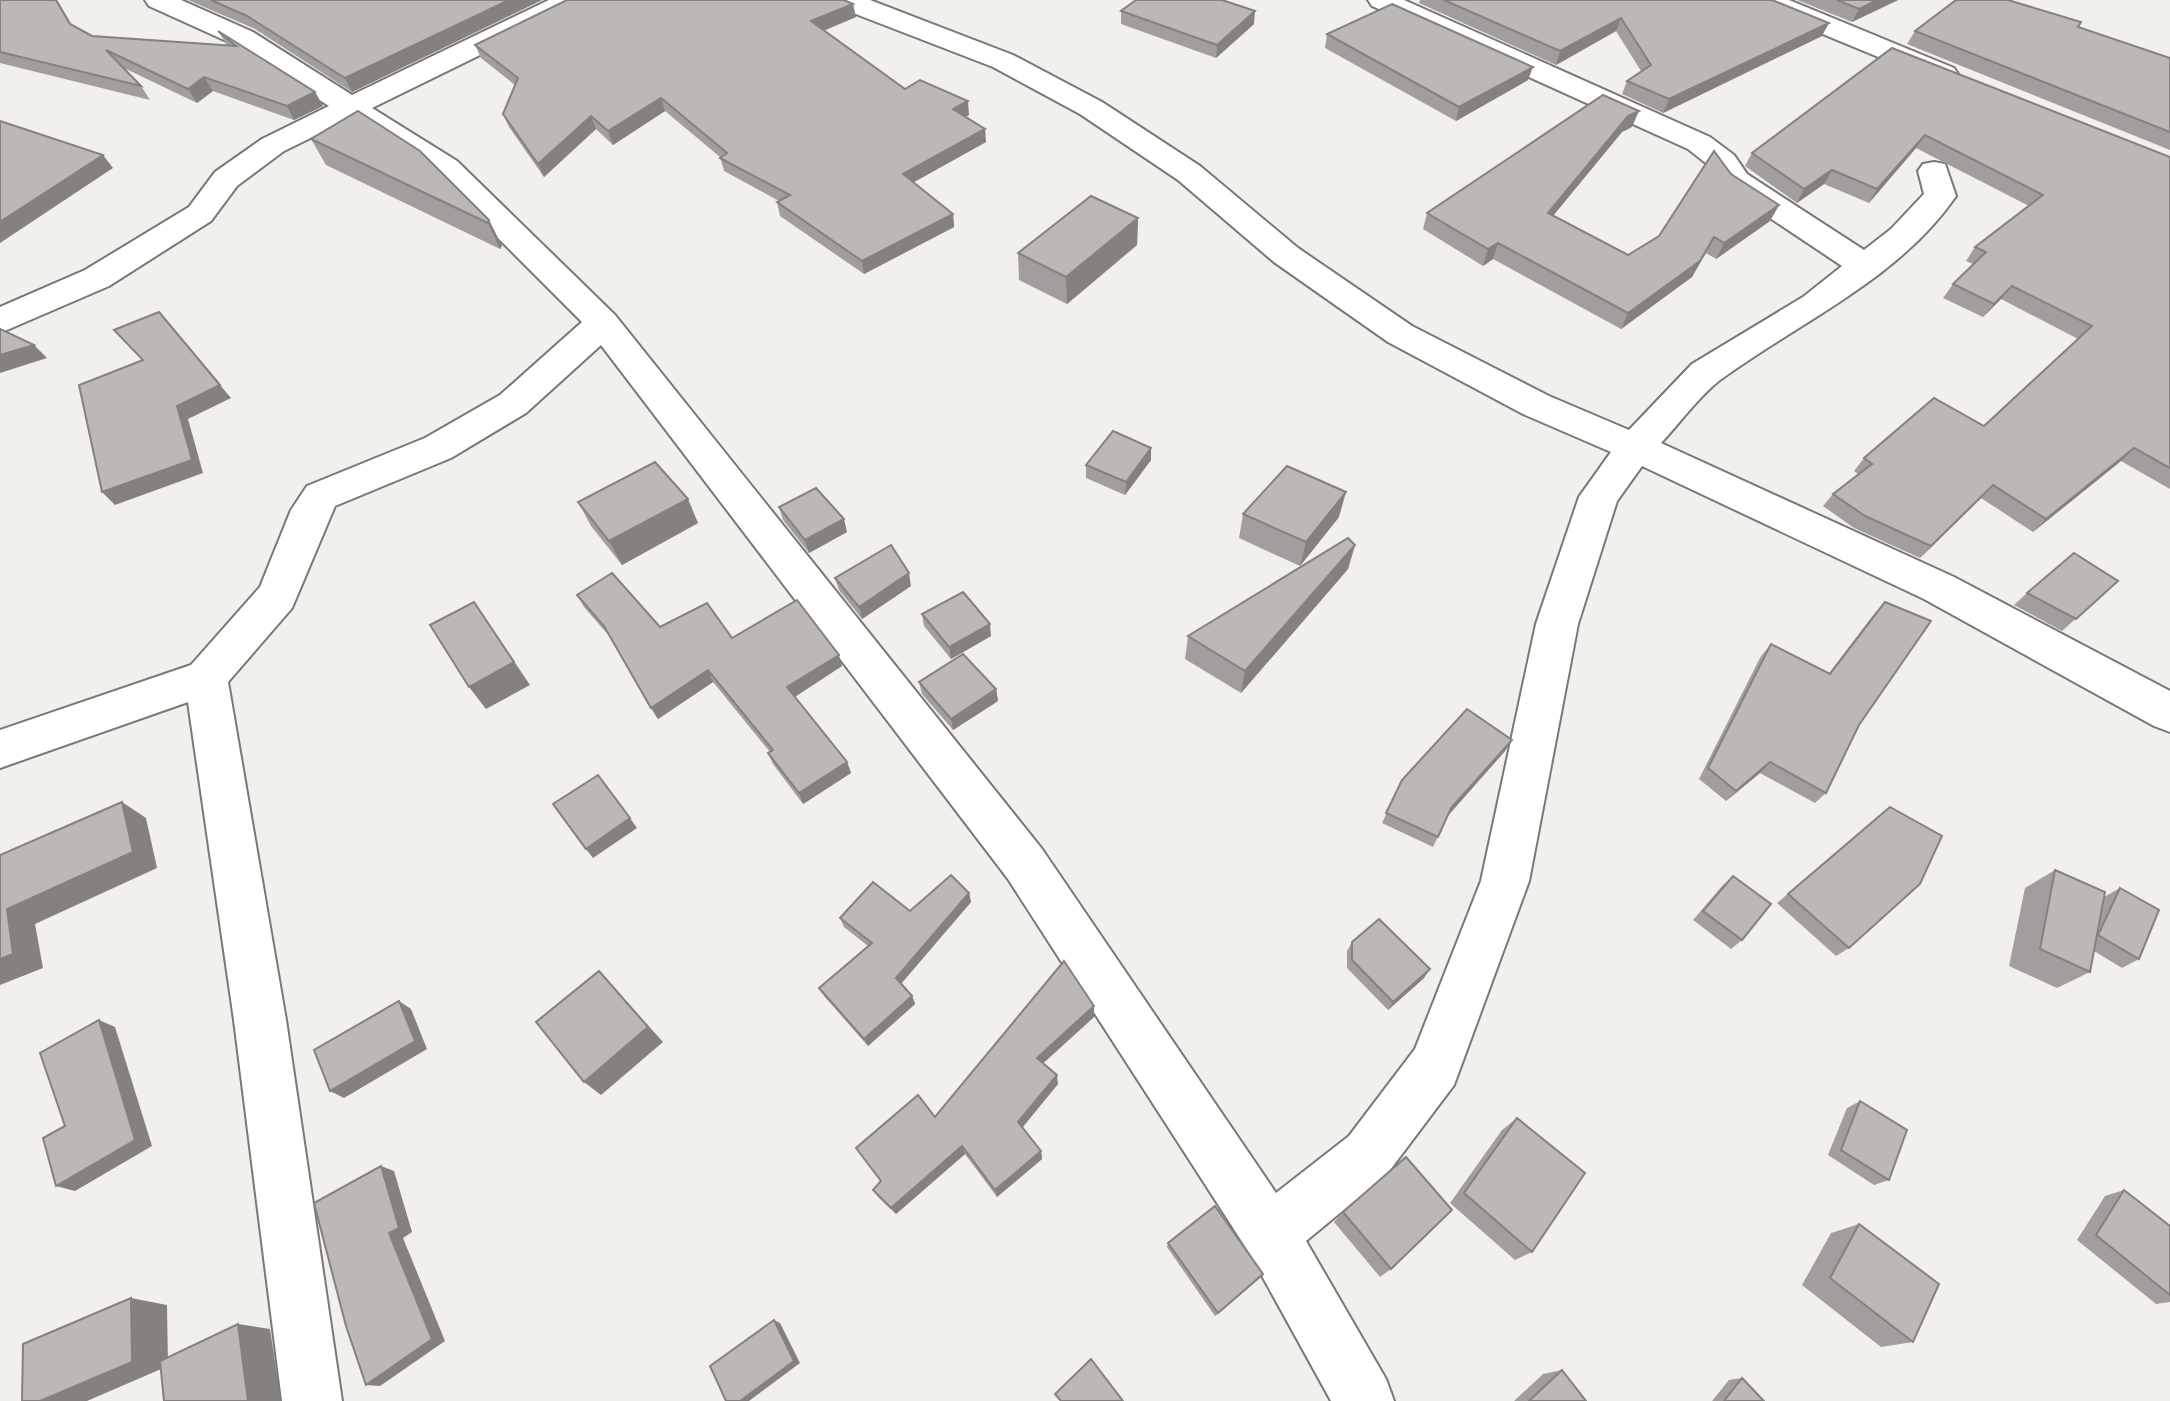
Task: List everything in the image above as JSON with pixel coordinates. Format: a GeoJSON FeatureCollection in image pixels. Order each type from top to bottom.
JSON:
{"type":"FeatureCollection","features":[{"type":"Feature","properties":{"kind":"street"},"geometry":{"type":"LineString","coordinates":[[159,0],[243,38],[446,168],[603,323],[1025,864],[1270,1234],[1364,1401]]}},
{"type":"Feature","properties":{"kind":"street"},"geometry":{"type":"LineString","coordinates":[[0,321],[97,278],[200,214],[226,179],[273,145],[570,0]]}},
{"type":"Feature","properties":{"kind":"street"},"geometry":{"type":"LineString","coordinates":[[845,0],[1003,61],[1091,108],[1189,173],[1286,255],[1400,334],[1536,405],[1635,447],[1939,588],[2170,713]]}},
{"type":"Feature","properties":{"kind":"street"},"geometry":{"type":"LineString","coordinates":[[1382,0],[1699,143],[1723,162],[1736,181],[1865,266]]}},
{"type":"Feature","properties":{"kind":"street"},"geometry":{"type":"LineString","coordinates":[[1765,0],[1966,82]]}},
{"type":"Feature","properties":{"kind":"street"},"geometry":{"type":"LineString","coordinates":[[1270,1234],[1368,1155],[1435,1066],[1505,881],[1557,624],[1599,497],[1635,447],[1705,373],[1815,305],[1903,236],[1940,196],[1934,171]]}},
{"type":"Feature","properties":{"kind":"street"},"geometry":{"type":"LineString","coordinates":[[0,749],[206,678],[277,596],[311,510],[321,496],[438,448],[513,404],[603,323]]}},
{"type":"Feature","properties":{"kind":"street"},"geometry":{"type":"LineString","coordinates":[[206,678],[260,1020],[312,1401]]}},
{"type":"Feature","properties":{"kind":"building"},"geometry":{"type":"Polygon","coordinates":[[[0,0],[56,0],[70,24],[92,36],[236,46],[218,31],[315,92],[287,106],[204,77],[188,89],[106,50],[141,86],[0,52],[0,0]]]}},
{"type":"Feature","properties":{"kind":"building"},"geometry":{"type":"Polygon","coordinates":[[[211,0],[509,0],[345,78],[247,16],[211,0]]]}},
{"type":"Feature","properties":{"kind":"building"},"geometry":{"type":"Polygon","coordinates":[[[567,0],[844,0],[853,4],[811,21],[905,89],[920,80],[968,101],[953,109],[985,129],[903,174],[953,214],[862,261],[777,202],[790,195],[720,158],[727,153],[661,98],[608,131],[591,116],[538,164],[503,114],[518,78],[475,45],[567,0]]]}},
{"type":"Feature","properties":{"kind":"building"},"geometry":{"type":"Polygon","coordinates":[[[1136,0],[1222,0],[1255,11],[1217,45],[1121,11],[1136,0]]]}},
{"type":"Feature","properties":{"kind":"building"},"geometry":{"type":"Polygon","coordinates":[[[1444,0],[1772,0],[1829,23],[1669,99],[1627,81],[1651,65],[1621,18],[1560,51],[1444,0]]]}},
{"type":"Feature","properties":{"kind":"building"},"geometry":{"type":"Polygon","coordinates":[[[1837,0],[1877,0],[1859,9],[1837,0]]]}},
{"type":"Feature","properties":{"kind":"building"},"geometry":{"type":"Polygon","coordinates":[[[1956,0],[2008,0],[2081,22],[2078,27],[2170,58],[2170,132],[1915,31],[1956,0]]]}},
{"type":"Feature","properties":{"kind":"building"},"geometry":{"type":"Polygon","coordinates":[[[1392,4],[1533,67],[1459,107],[1327,34],[1392,4]]]}},
{"type":"Feature","properties":{"kind":"building"},"geometry":{"type":"Polygon","coordinates":[[[1892,48],[2170,157],[2170,468],[2134,448],[2046,519],[1993,485],[1931,546],[1865,516],[1833,494],[1872,464],[1864,458],[1934,398],[1984,426],[2092,326],[2012,286],[1994,304],[1953,284],[1986,252],[1975,247],[2043,195],[1925,135],[1877,189],[1832,170],[1804,189],[1752,153],[1892,48]]]}},
{"type":"Feature","properties":{"kind":"building"},"geometry":{"type":"Polygon","coordinates":[[[1603,95],[1639,111],[1628,116],[1548,213],[1628,255],[1659,236],[1714,151],[1731,174],[1779,205],[1724,243],[1714,237],[1700,261],[1628,313],[1498,243],[1488,249],[1427,213],[1603,95]]]}},
{"type":"Feature","properties":{"kind":"building"},"geometry":{"type":"Polygon","coordinates":[[[358,111],[420,151],[489,220],[488,223],[311,139],[358,111]]]}},
{"type":"Feature","properties":{"kind":"building"},"geometry":{"type":"Polygon","coordinates":[[[0,121],[103,155],[0,222],[0,121]]]}},
{"type":"Feature","properties":{"kind":"building"},"geometry":{"type":"Polygon","coordinates":[[[1091,196],[1138,218],[1066,277],[1018,253],[1091,196]]]}},
{"type":"Feature","properties":{"kind":"building"},"geometry":{"type":"Polygon","coordinates":[[[159,312],[220,385],[177,406],[192,460],[102,492],[79,385],[143,360],[114,330],[159,312]]]}},
{"type":"Feature","properties":{"kind":"building"},"geometry":{"type":"Polygon","coordinates":[[[0,329],[34,345],[0,355],[0,329]]]}},
{"type":"Feature","properties":{"kind":"building"},"geometry":{"type":"Polygon","coordinates":[[[1113,431],[1151,448],[1126,482],[1086,465],[1113,431]]]}},
{"type":"Feature","properties":{"kind":"building"},"geometry":{"type":"Polygon","coordinates":[[[655,462],[688,499],[609,541],[578,502],[655,462]]]}},
{"type":"Feature","properties":{"kind":"building"},"geometry":{"type":"Polygon","coordinates":[[[1287,466],[1346,492],[1306,542],[1243,514],[1287,466]]]}},
{"type":"Feature","properties":{"kind":"building"},"geometry":{"type":"Polygon","coordinates":[[[816,488],[844,519],[805,540],[779,507],[816,488]]]}},
{"type":"Feature","properties":{"kind":"building"},"geometry":{"type":"Polygon","coordinates":[[[1348,538],[1355,545],[1245,671],[1188,636],[1348,538]]]}},
{"type":"Feature","properties":{"kind":"building"},"geometry":{"type":"Polygon","coordinates":[[[891,545],[909,573],[859,607],[835,578],[891,545]]]}},
{"type":"Feature","properties":{"kind":"building"},"geometry":{"type":"Polygon","coordinates":[[[2074,553],[2118,581],[2076,619],[2027,593],[2074,553]]]}},
{"type":"Feature","properties":{"kind":"building"},"geometry":{"type":"Polygon","coordinates":[[[612,573],[660,627],[707,603],[732,638],[797,600],[839,655],[787,687],[847,762],[799,793],[768,753],[773,750],[708,670],[651,708],[604,626],[577,595],[612,573]]]}},
{"type":"Feature","properties":{"kind":"building"},"geometry":{"type":"Polygon","coordinates":[[[963,592],[990,624],[949,647],[922,614],[963,592]]]}},
{"type":"Feature","properties":{"kind":"building"},"geometry":{"type":"Polygon","coordinates":[[[474,602],[514,662],[469,687],[430,625],[474,602]]]}},
{"type":"Feature","properties":{"kind":"building"},"geometry":{"type":"Polygon","coordinates":[[[1885,602],[1931,621],[1859,725],[1826,793],[1770,762],[1736,791],[1708,768],[1771,644],[1830,674],[1885,602]]]}},
{"type":"Feature","properties":{"kind":"building"},"geometry":{"type":"Polygon","coordinates":[[[963,654],[996,689],[951,719],[919,682],[963,654]]]}},
{"type":"Feature","properties":{"kind":"building"},"geometry":{"type":"Polygon","coordinates":[[[1467,709],[1512,740],[1451,808],[1438,837],[1386,813],[1402,780],[1467,709]]]}},
{"type":"Feature","properties":{"kind":"building"},"geometry":{"type":"Polygon","coordinates":[[[598,775],[630,818],[586,849],[553,804],[598,775]]]}},
{"type":"Feature","properties":{"kind":"building"},"geometry":{"type":"Polygon","coordinates":[[[122,802],[133,852],[7,909],[13,954],[0,959],[0,855],[122,802]]]}},
{"type":"Feature","properties":{"kind":"building"},"geometry":{"type":"Polygon","coordinates":[[[1890,807],[1942,836],[1920,884],[1849,948],[1788,894],[1890,807]]]}},
{"type":"Feature","properties":{"kind":"building"},"geometry":{"type":"Polygon","coordinates":[[[2055,870],[2105,892],[2090,972],[2040,949],[2055,870]]]}},
{"type":"Feature","properties":{"kind":"building"},"geometry":{"type":"Polygon","coordinates":[[[951,875],[969,893],[896,978],[912,996],[864,1039],[819,988],[872,943],[840,918],[873,882],[910,911],[951,875]]]}},
{"type":"Feature","properties":{"kind":"building"},"geometry":{"type":"Polygon","coordinates":[[[1733,876],[1771,904],[1742,940],[1703,911],[1733,876]]]}},
{"type":"Feature","properties":{"kind":"building"},"geometry":{"type":"Polygon","coordinates":[[[2120,888],[2159,910],[2139,959],[2098,935],[2120,888]]]}},
{"type":"Feature","properties":{"kind":"building"},"geometry":{"type":"Polygon","coordinates":[[[1379,919],[1430,969],[1393,1002],[1352,960],[1352,942],[1379,919]]]}},
{"type":"Feature","properties":{"kind":"building"},"geometry":{"type":"Polygon","coordinates":[[[1064,961],[1094,1006],[1037,1058],[1057,1075],[1018,1122],[1041,1151],[995,1190],[962,1146],[891,1208],[873,1190],[881,1181],[856,1148],[918,1095],[935,1117],[1064,961]]]}},
{"type":"Feature","properties":{"kind":"building"},"geometry":{"type":"Polygon","coordinates":[[[599,971],[648,1027],[584,1082],[536,1022],[599,971]]]}},
{"type":"Feature","properties":{"kind":"building"},"geometry":{"type":"Polygon","coordinates":[[[399,1001],[415,1041],[330,1091],[314,1050],[399,1001]]]}},
{"type":"Feature","properties":{"kind":"building"},"geometry":{"type":"Polygon","coordinates":[[[99,1020],[135,1140],[56,1186],[43,1138],[65,1126],[40,1053],[99,1020]]]}},
{"type":"Feature","properties":{"kind":"building"},"geometry":{"type":"Polygon","coordinates":[[[1860,1101],[1907,1130],[1889,1180],[1841,1150],[1860,1101]]]}},
{"type":"Feature","properties":{"kind":"building"},"geometry":{"type":"Polygon","coordinates":[[[1517,1118],[1585,1173],[1532,1252],[1464,1193],[1517,1118]]]}},
{"type":"Feature","properties":{"kind":"building"},"geometry":{"type":"Polygon","coordinates":[[[1406,1157],[1452,1210],[1391,1269],[1343,1212],[1406,1157]]]}},
{"type":"Feature","properties":{"kind":"building"},"geometry":{"type":"Polygon","coordinates":[[[381,1166],[399,1228],[389,1233],[432,1339],[366,1385],[346,1326],[314,1203],[381,1166]]]}},
{"type":"Feature","properties":{"kind":"building"},"geometry":{"type":"Polygon","coordinates":[[[2124,1190],[2170,1226],[2170,1295],[2096,1235],[2124,1190]]]}},
{"type":"Feature","properties":{"kind":"building"},"geometry":{"type":"Polygon","coordinates":[[[1215,1206],[1263,1274],[1218,1313],[1168,1243],[1215,1206]]]}},
{"type":"Feature","properties":{"kind":"building"},"geometry":{"type":"Polygon","coordinates":[[[1859,1224],[1939,1284],[1913,1342],[1830,1278],[1859,1224]]]}},
{"type":"Feature","properties":{"kind":"building"},"geometry":{"type":"Polygon","coordinates":[[[131,1298],[132,1362],[40,1401],[22,1401],[23,1344],[131,1298]]]}},
{"type":"Feature","properties":{"kind":"building"},"geometry":{"type":"Polygon","coordinates":[[[774,1320],[794,1361],[740,1401],[726,1401],[710,1366],[774,1320]]]}},
{"type":"Feature","properties":{"kind":"building"},"geometry":{"type":"Polygon","coordinates":[[[238,1324],[248,1401],[164,1401],[160,1361],[238,1324]]]}},
{"type":"Feature","properties":{"kind":"building"},"geometry":{"type":"Polygon","coordinates":[[[1091,1359],[1123,1401],[1061,1401],[1055,1394],[1091,1359]]]}},
{"type":"Feature","properties":{"kind":"building"},"geometry":{"type":"Polygon","coordinates":[[[1562,1370],[1586,1401],[1529,1401],[1562,1370]]]}},
{"type":"Feature","properties":{"kind":"building"},"geometry":{"type":"Polygon","coordinates":[[[1742,1378],[1764,1401],[1724,1401],[1742,1378]]]}}]}
